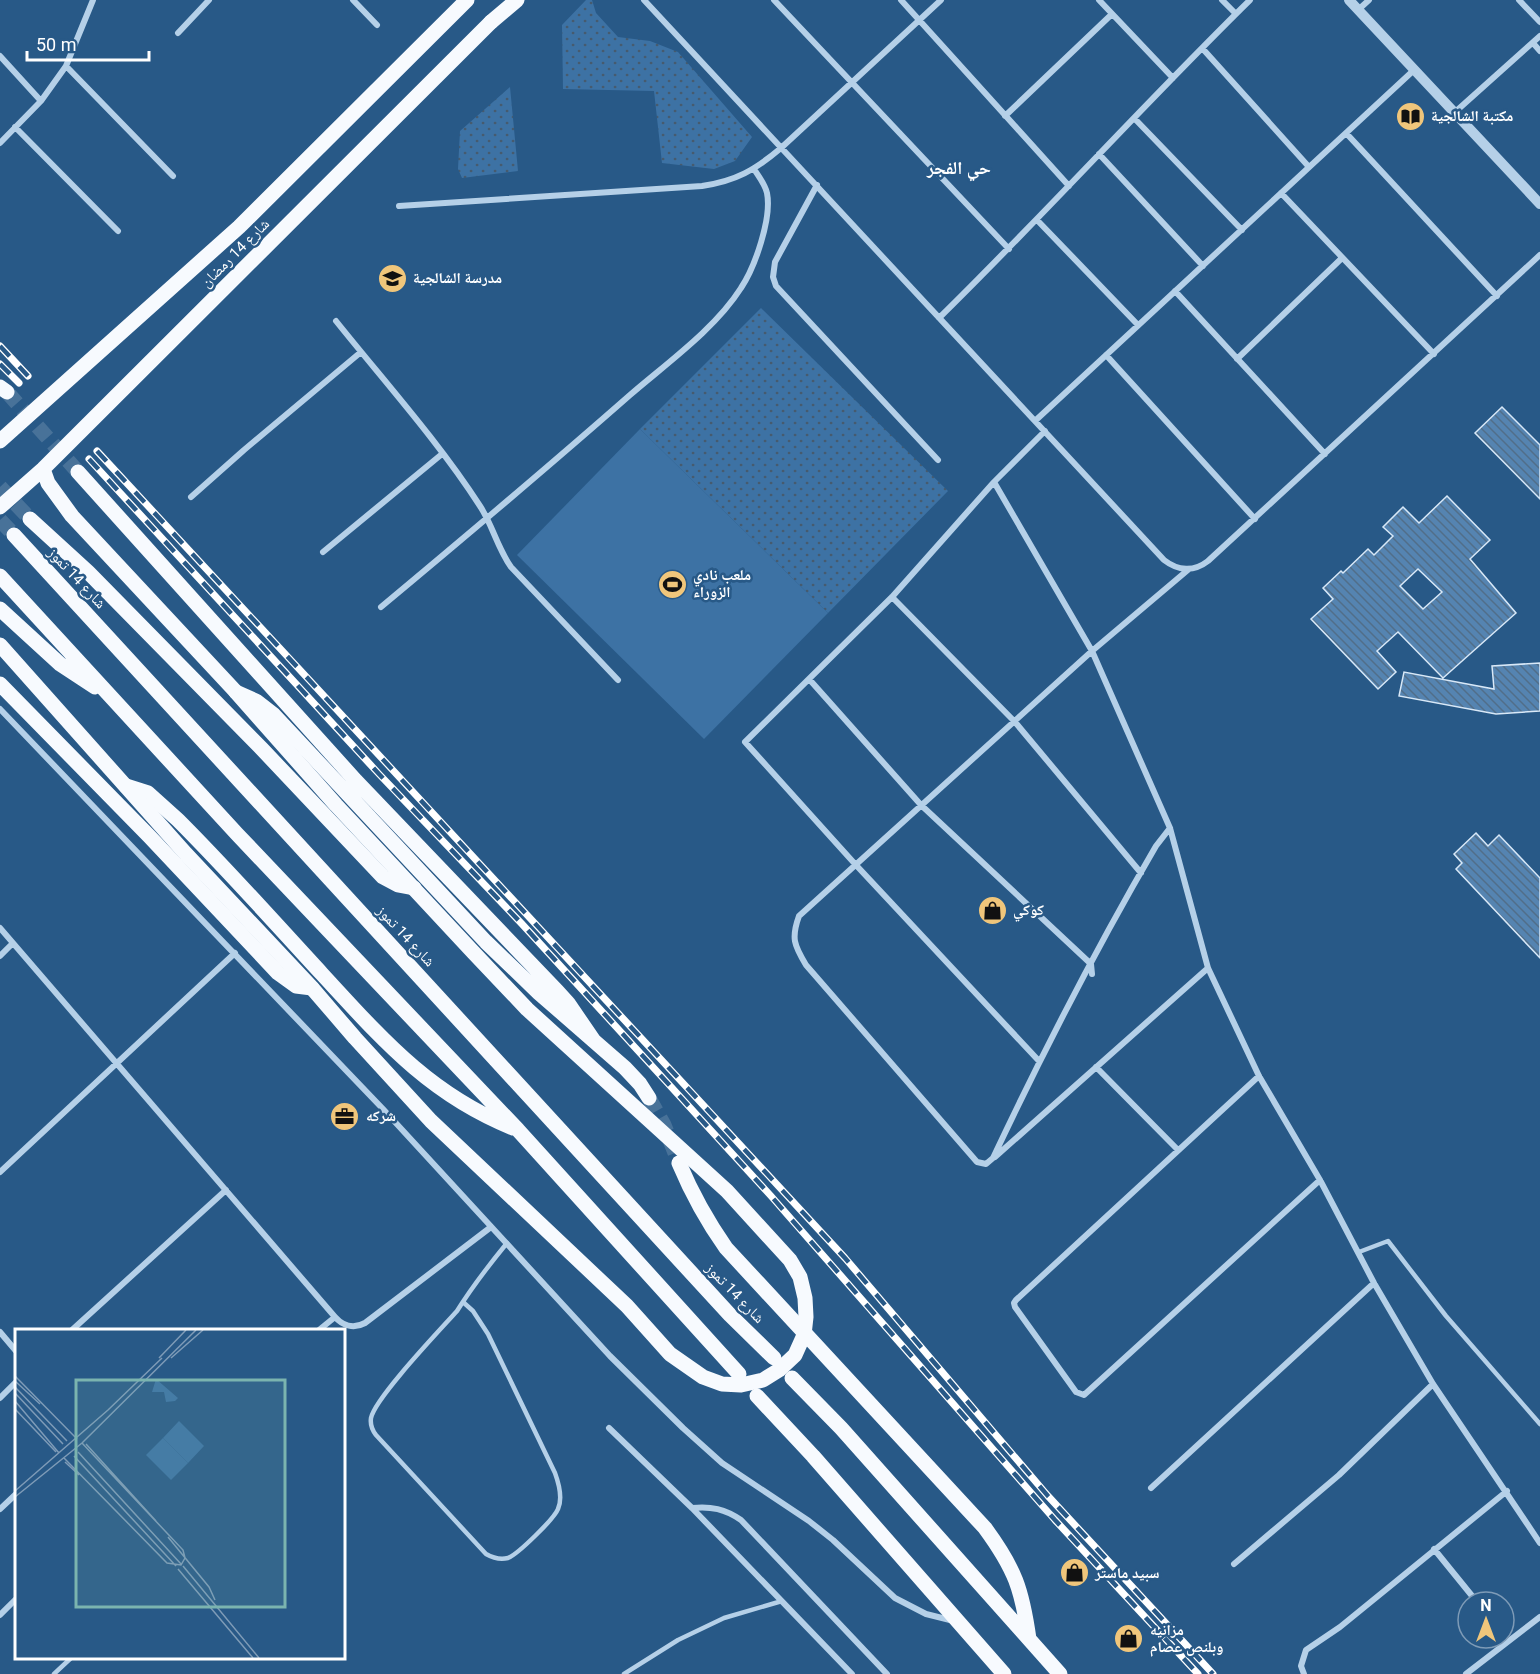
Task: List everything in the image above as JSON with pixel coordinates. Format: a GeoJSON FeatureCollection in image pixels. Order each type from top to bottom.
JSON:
{"type":"FeatureCollection","features":[{"type":"Feature","properties":{"kind":"main road","name":"شارع 14 رمضان"},"geometry":{"type":"LineString","coordinates":[[2,436],[239,227],[467,0]]}},
{"type":"Feature","properties":{"kind":"main road","name":"شارع 14 رمضان"},"geometry":{"type":"LineString","coordinates":[[0,507],[43,469],[515,0]]}},
{"type":"Feature","properties":{"kind":"main road"},"geometry":{"type":"LineString","coordinates":[[0,645],[186,854],[312,988],[431,1121],[627,1306],[670,1354],[703,1377],[722,1384],[741,1385],[763,1380],[779,1370],[795,1355],[804,1335],[806,1298],[800,1277],[790,1260],[727,1191],[527,1009],[336,805],[236,692],[72,516],[52,489],[43,469]]}},
{"type":"Feature","properties":{"kind":"main road"},"geometry":{"type":"LineString","coordinates":[[78,472],[356,780],[568,1003],[594,1041]]}},
{"type":"Feature","properties":{"kind":"main road"},"geometry":{"type":"LineString","coordinates":[[30,519],[88,572],[383,877],[398,885],[414,888]]}},
{"type":"Feature","properties":{"kind":"main road","name":"شارع 14 تموز"},"geometry":{"type":"LineString","coordinates":[[14,535],[730,1315],[774,1358]]}},
{"type":"Feature","properties":{"kind":"main road"},"geometry":{"type":"LineString","coordinates":[[0,576],[237,834],[518,1130],[739,1374]]}},
{"type":"Feature","properties":{"kind":"main road"},"geometry":{"type":"LineString","coordinates":[[0,609],[60,664],[79,678],[107,693]]}},
{"type":"Feature","properties":{"kind":"main road"},"geometry":{"type":"LineString","coordinates":[[0,684],[278,973],[296,986],[312,988]]}},
{"type":"Feature","properties":{"kind":"main road"},"geometry":{"type":"LineString","coordinates":[[236,692],[256,701],[274,715],[486,942],[539,993],[633,1076],[649,1098]]}},
{"type":"Feature","properties":{"kind":"main road"},"geometry":{"type":"LineString","coordinates":[[126,786],[148,793],[178,820],[373,1029],[418,1072],[458,1101],[518,1130]]}},
{"type":"Feature","properties":{"kind":"main road"},"geometry":{"type":"LineString","coordinates":[[679,1163],[691,1193],[707,1222],[726,1248],[992,1537],[1008,1560],[1018,1584],[1025,1609],[1029,1639]]}},
{"type":"Feature","properties":{"kind":"main road"},"geometry":{"type":"LineString","coordinates":[[792,1378],[849,1437],[1060,1674]]}},
{"type":"Feature","properties":{"kind":"main road"},"geometry":{"type":"LineString","coordinates":[[757,1396],[961,1622],[1004,1674]]}},
{"type":"Feature","properties":{"kind":"street"},"geometry":{"type":"LineString","coordinates":[[0,143],[41,100],[66,66],[93,0]]}},
{"type":"Feature","properties":{"kind":"street"},"geometry":{"type":"LineString","coordinates":[[178,33],[209,0]]}},
{"type":"Feature","properties":{"kind":"street"},"geometry":{"type":"LineString","coordinates":[[353,0],[378,25]]}},
{"type":"Feature","properties":{"kind":"street"},"geometry":{"type":"LineString","coordinates":[[644,0],[1164,560],[1176,567],[1189,569],[1208,561],[1540,255]]}},
{"type":"Feature","properties":{"kind":"street"},"geometry":{"type":"LineString","coordinates":[[774,0],[1009,249]]}},
{"type":"Feature","properties":{"kind":"street"},"geometry":{"type":"LineString","coordinates":[[902,0],[1069,186]]}},
{"type":"Feature","properties":{"kind":"street"},"geometry":{"type":"LineString","coordinates":[[399,206],[702,186],[736,179],[782,148],[941,0]]}},
{"type":"Feature","properties":{"kind":"street"},"geometry":{"type":"LineString","coordinates":[[1099,0],[1173,78]]}},
{"type":"Feature","properties":{"kind":"street"},"geometry":{"type":"LineString","coordinates":[[1222,0],[1236,14]]}},
{"type":"Feature","properties":{"kind":"street"},"geometry":{"type":"LineString","coordinates":[[939,318],[1009,249],[1250,0]]}},
{"type":"Feature","properties":{"kind":"street"},"geometry":{"type":"LineString","coordinates":[[1349,0],[1540,204]]}},
{"type":"Feature","properties":{"kind":"street"},"geometry":{"type":"LineString","coordinates":[[1358,10],[1369,0]]}},
{"type":"Feature","properties":{"kind":"street"},"geometry":{"type":"LineString","coordinates":[[1520,0],[1540,22]]}},
{"type":"Feature","properties":{"kind":"street"},"geometry":{"type":"LineString","coordinates":[[1005,116],[1112,14]]}},
{"type":"Feature","properties":{"kind":"street"},"geometry":{"type":"LineString","coordinates":[[1454,113],[1540,36]]}},
{"type":"Feature","properties":{"kind":"street"},"geometry":{"type":"LineString","coordinates":[[1533,43],[1540,51]]}},
{"type":"Feature","properties":{"kind":"street"},"geometry":{"type":"LineString","coordinates":[[1202,48],[1309,168]]}},
{"type":"Feature","properties":{"kind":"street"},"geometry":{"type":"LineString","coordinates":[[0,56],[41,100]]}},
{"type":"Feature","properties":{"kind":"street"},"geometry":{"type":"LineString","coordinates":[[66,66],[173,176]]}},
{"type":"Feature","properties":{"kind":"street"},"geometry":{"type":"LineString","coordinates":[[1036,420],[1414,70]]}},
{"type":"Feature","properties":{"kind":"street"},"geometry":{"type":"LineString","coordinates":[[1134,118],[1242,230]]}},
{"type":"Feature","properties":{"kind":"street"},"geometry":{"type":"LineString","coordinates":[[15,127],[118,231]]}},
{"type":"Feature","properties":{"kind":"street"},"geometry":{"type":"LineString","coordinates":[[1347,133],[1497,296]]}},
{"type":"Feature","properties":{"kind":"street"},"geometry":{"type":"LineString","coordinates":[[1099,154],[1203,266]]}},
{"type":"Feature","properties":{"kind":"street"},"geometry":{"type":"LineString","coordinates":[[381,607],[695,339],[728,306],[749,273],[766,221],[767,193],[754,169]]}},
{"type":"Feature","properties":{"kind":"street"},"geometry":{"type":"LineString","coordinates":[[817,185],[775,262],[773,277],[776,286],[938,460]]}},
{"type":"Feature","properties":{"kind":"street"},"geometry":{"type":"LineString","coordinates":[[1281,193],[1434,354]]}},
{"type":"Feature","properties":{"kind":"street"},"geometry":{"type":"LineString","coordinates":[[1037,220],[1138,325]]}},
{"type":"Feature","properties":{"kind":"street"},"geometry":{"type":"LineString","coordinates":[[1237,358],[1342,258]]}},
{"type":"Feature","properties":{"kind":"street"},"geometry":{"type":"LineString","coordinates":[[1175,291],[1324,454]]}},
{"type":"Feature","properties":{"kind":"street"},"geometry":{"type":"LineString","coordinates":[[336,321],[442,454],[487,518],[500,551],[511,567],[618,680]]}},
{"type":"Feature","properties":{"kind":"street"},"geometry":{"type":"LineString","coordinates":[[191,497],[361,352]]}},
{"type":"Feature","properties":{"kind":"street"},"geometry":{"type":"LineString","coordinates":[[1106,355],[1255,519]]}},
{"type":"Feature","properties":{"kind":"street"},"geometry":{"type":"LineString","coordinates":[[1039,1061],[745,742],[892,597],[994,482],[1045,431]]}},
{"type":"Feature","properties":{"kind":"street"},"geometry":{"type":"LineString","coordinates":[[323,552],[442,454]]}},
{"type":"Feature","properties":{"kind":"street"},"geometry":{"type":"LineString","coordinates":[[994,482],[1092,651],[1170,828],[1208,968],[1259,1076],[1320,1180],[1374,1283],[1433,1384],[1540,1543]]}},
{"type":"Feature","properties":{"kind":"street"},"geometry":{"type":"LineString","coordinates":[[1189,569],[1092,651],[855,864],[799,916],[792,933],[797,951],[806,964],[977,1162],[986,1164],[1208,968]]}},
{"type":"Feature","properties":{"kind":"street"},"geometry":{"type":"LineString","coordinates":[[892,597],[1014,722],[1141,873]]}},
{"type":"Feature","properties":{"kind":"street"},"geometry":{"type":"LineString","coordinates":[[809,679],[921,805],[1091,964],[1092,974]]}},
{"type":"Feature","properties":{"kind":"street"},"geometry":{"type":"LineString","coordinates":[[0,709],[235,953],[631,1378],[710,1453],[809,1521],[833,1540],[895,1598],[926,1614],[961,1622]]}},
{"type":"Feature","properties":{"kind":"street"},"geometry":{"type":"LineString","coordinates":[[993,1158],[1039,1061],[1091,964],[1156,846],[1170,828]]}},
{"type":"Feature","properties":{"kind":"street"},"geometry":{"type":"LineString","coordinates":[[0,928],[335,1317],[349,1326],[365,1323],[491,1227]]}},
{"type":"Feature","properties":{"kind":"street"},"geometry":{"type":"LineString","coordinates":[[0,956],[13,943]]}},
{"type":"Feature","properties":{"kind":"street"},"geometry":{"type":"LineString","coordinates":[[0,1172],[235,953]]}},
{"type":"Feature","properties":{"kind":"street"},"geometry":{"type":"LineString","coordinates":[[1096,1066],[1178,1150]]}},
{"type":"Feature","properties":{"kind":"street"},"geometry":{"type":"LineString","coordinates":[[1259,1076],[1014,1304],[1076,1392],[1081,1395],[1087,1393],[1320,1180]]}},
{"type":"Feature","properties":{"kind":"street"},"geometry":{"type":"LineString","coordinates":[[73,1329],[226,1190]]}},
{"type":"Feature","properties":{"kind":"street"},"geometry":{"type":"LineString","coordinates":[[1151,1488],[1374,1283]]}},
{"type":"Feature","properties":{"kind":"street"},"geometry":{"type":"LineString","coordinates":[[320,1329],[335,1317]]}},
{"type":"Feature","properties":{"kind":"street"},"geometry":{"type":"LineString","coordinates":[[0,1332],[15,1350]]}},
{"type":"Feature","properties":{"kind":"street"},"geometry":{"type":"LineString","coordinates":[[0,1398],[15,1383]]}},
{"type":"Feature","properties":{"kind":"street"},"geometry":{"type":"LineString","coordinates":[[1234,1564],[1339,1475],[1433,1384]]}},
{"type":"Feature","properties":{"kind":"street"},"geometry":{"type":"LineString","coordinates":[[609,1428],[692,1508],[852,1674]]}},
{"type":"Feature","properties":{"kind":"street"},"geometry":{"type":"LineString","coordinates":[[1304,1674],[1301,1666],[1306,1650],[1340,1627],[1507,1491]]}},
{"type":"Feature","properties":{"kind":"street"},"geometry":{"type":"LineString","coordinates":[[0,1509],[15,1495]]}},
{"type":"Feature","properties":{"kind":"street"},"geometry":{"type":"LineString","coordinates":[[692,1508],[718,1508],[741,1520],[887,1674]]}},
{"type":"Feature","properties":{"kind":"street"},"geometry":{"type":"LineString","coordinates":[[1434,1549],[1467,1590]]}},
{"type":"Feature","properties":{"kind":"street"},"geometry":{"type":"LineString","coordinates":[[0,1615],[15,1600]]}},
{"type":"Feature","properties":{"kind":"street"},"geometry":{"type":"LineString","coordinates":[[1516,1636],[1540,1617]]}},
{"type":"Feature","properties":{"kind":"street"},"geometry":{"type":"LineString","coordinates":[[1466,1674],[1498,1650]]}},
{"type":"Feature","properties":{"kind":"lane"},"geometry":{"type":"LineString","coordinates":[[1359,1252],[1388,1241],[1446,1316],[1540,1424]]}},
{"type":"Feature","properties":{"kind":"lane"},"geometry":{"type":"LineString","coordinates":[[463,1302],[473,1311],[488,1334],[555,1473],[560,1491],[557,1511],[550,1520],[518,1551],[510,1557],[499,1559],[486,1554],[371,1428],[371,1418],[381,1398],[457,1311],[484,1270],[507,1243]]}},
{"type":"Feature","properties":{"kind":"lane"},"geometry":{"type":"LineString","coordinates":[[624,1674],[678,1640],[724,1618],[782,1601]]}},
{"type":"Feature","properties":{"kind":"lane"},"geometry":{"type":"LineString","coordinates":[[54,1674],[70,1659]]}},
{"type":"Feature","properties":{"kind":"shaded area"},"geometry":{"type":"Polygon","coordinates":[[[586,0],[592,0],[596,13],[618,37],[650,41],[678,52],[752,137],[735,161],[714,169],[662,163],[654,91],[563,89],[562,25],[586,0]]]}},
{"type":"Feature","properties":{"kind":"shaded area"},"geometry":{"type":"Polygon","coordinates":[[[510,87],[518,171],[462,178],[458,169],[460,131],[510,87]]]}},
{"type":"Feature","properties":{"kind":"shaded area"},"geometry":{"type":"Polygon","coordinates":[[[761,308],[948,491],[828,613],[640,429],[761,308]]]}},
{"type":"Feature","properties":{"kind":"shaded area","name":"ملعب نادي الزوراء"},"geometry":{"type":"Polygon","coordinates":[[[640,429],[828,613],[704,739],[517,555],[640,429]]]}},
{"type":"Feature","properties":{"kind":"building"},"geometry":{"type":"Polygon","coordinates":[[[1502,407],[1540,445],[1540,499],[1475,433],[1502,407]]]}},
{"type":"Feature","properties":{"kind":"building"},"geometry":{"type":"Polygon","coordinates":[[[1447,496],[1490,540],[1470,559],[1516,613],[1443,678],[1398,632],[1377,651],[1396,672],[1378,689],[1311,619],[1333,599],[1323,588],[1368,549],[1374,555],[1393,536],[1383,527],[1403,507],[1419,523],[1447,496]],[[1418,569],[1400,586],[1423,609],[1442,592],[1418,569]]]}},
{"type":"Feature","properties":{"kind":"building"},"geometry":{"type":"Polygon","coordinates":[[[1540,663],[1540,711],[1496,714],[1399,696],[1404,672],[1494,689],[1492,666],[1540,663]]]}},
{"type":"Feature","properties":{"kind":"building"},"geometry":{"type":"Polygon","coordinates":[[[1476,833],[1488,846],[1499,835],[1540,878],[1540,958],[1456,869],[1462,863],[1454,854],[1476,833]]]}},
{"type":"Feature","properties":{"kind":"tunnel"},"geometry":{"type":"LineString","coordinates":[[7,392],[78,472]]}},
{"type":"Feature","properties":{"kind":"tunnel"},"geometry":{"type":"LineString","coordinates":[[0,487],[30,519]]}},
{"type":"Feature","properties":{"kind":"tunnel"},"geometry":{"type":"LineString","coordinates":[[0,520],[14,535]]}},
{"type":"Feature","properties":{"kind":"tunnel"},"geometry":{"type":"LineString","coordinates":[[649,1098],[664,1125],[679,1163]]}},
{"type":"Feature","properties":{"kind":"railway"},"geometry":{"type":"LineString","coordinates":[[0,346],[28,376]]}},
{"type":"Feature","properties":{"kind":"railway"},"geometry":{"type":"LineString","coordinates":[[0,364],[19,383]]}},
{"type":"Feature","properties":{"kind":"railway"},"geometry":{"type":"LineString","coordinates":[[97,451],[845,1258],[1048,1496],[1213,1674]]}},
{"type":"Feature","properties":{"kind":"railway"},"geometry":{"type":"LineString","coordinates":[[89,459],[379,774],[522,924],[771,1196],[1055,1520],[1198,1674]]}},
{"type":"Feature","properties":{"kind":"place","name":"مكتبة الشالجية"},"geometry":{"type":"Point","coordinates":[1410,116]}},
{"type":"Feature","properties":{"kind":"place","name":"مدرسة الشالجية"},"geometry":{"type":"Point","coordinates":[392,278]}},
{"type":"Feature","properties":{"kind":"place","name":"ملعب نادي الزوراء"},"geometry":{"type":"Point","coordinates":[672,584]}},
{"type":"Feature","properties":{"kind":"place","name":"كوكي"},"geometry":{"type":"Point","coordinates":[992,910]}},
{"type":"Feature","properties":{"kind":"place","name":"شركه"},"geometry":{"type":"Point","coordinates":[345,1116]}},
{"type":"Feature","properties":{"kind":"place","name":"سبيد ماستر"},"geometry":{"type":"Point","coordinates":[1074,1573]}},
{"type":"Feature","properties":{"kind":"place","name":"مزانيه وبلنص عصام"},"geometry":{"type":"Point","coordinates":[1129,1639]}},
{"type":"Feature","properties":{"kind":"district","name":"حي الفجر"},"geometry":{"type":"Point","coordinates":[959,168]}}]}
